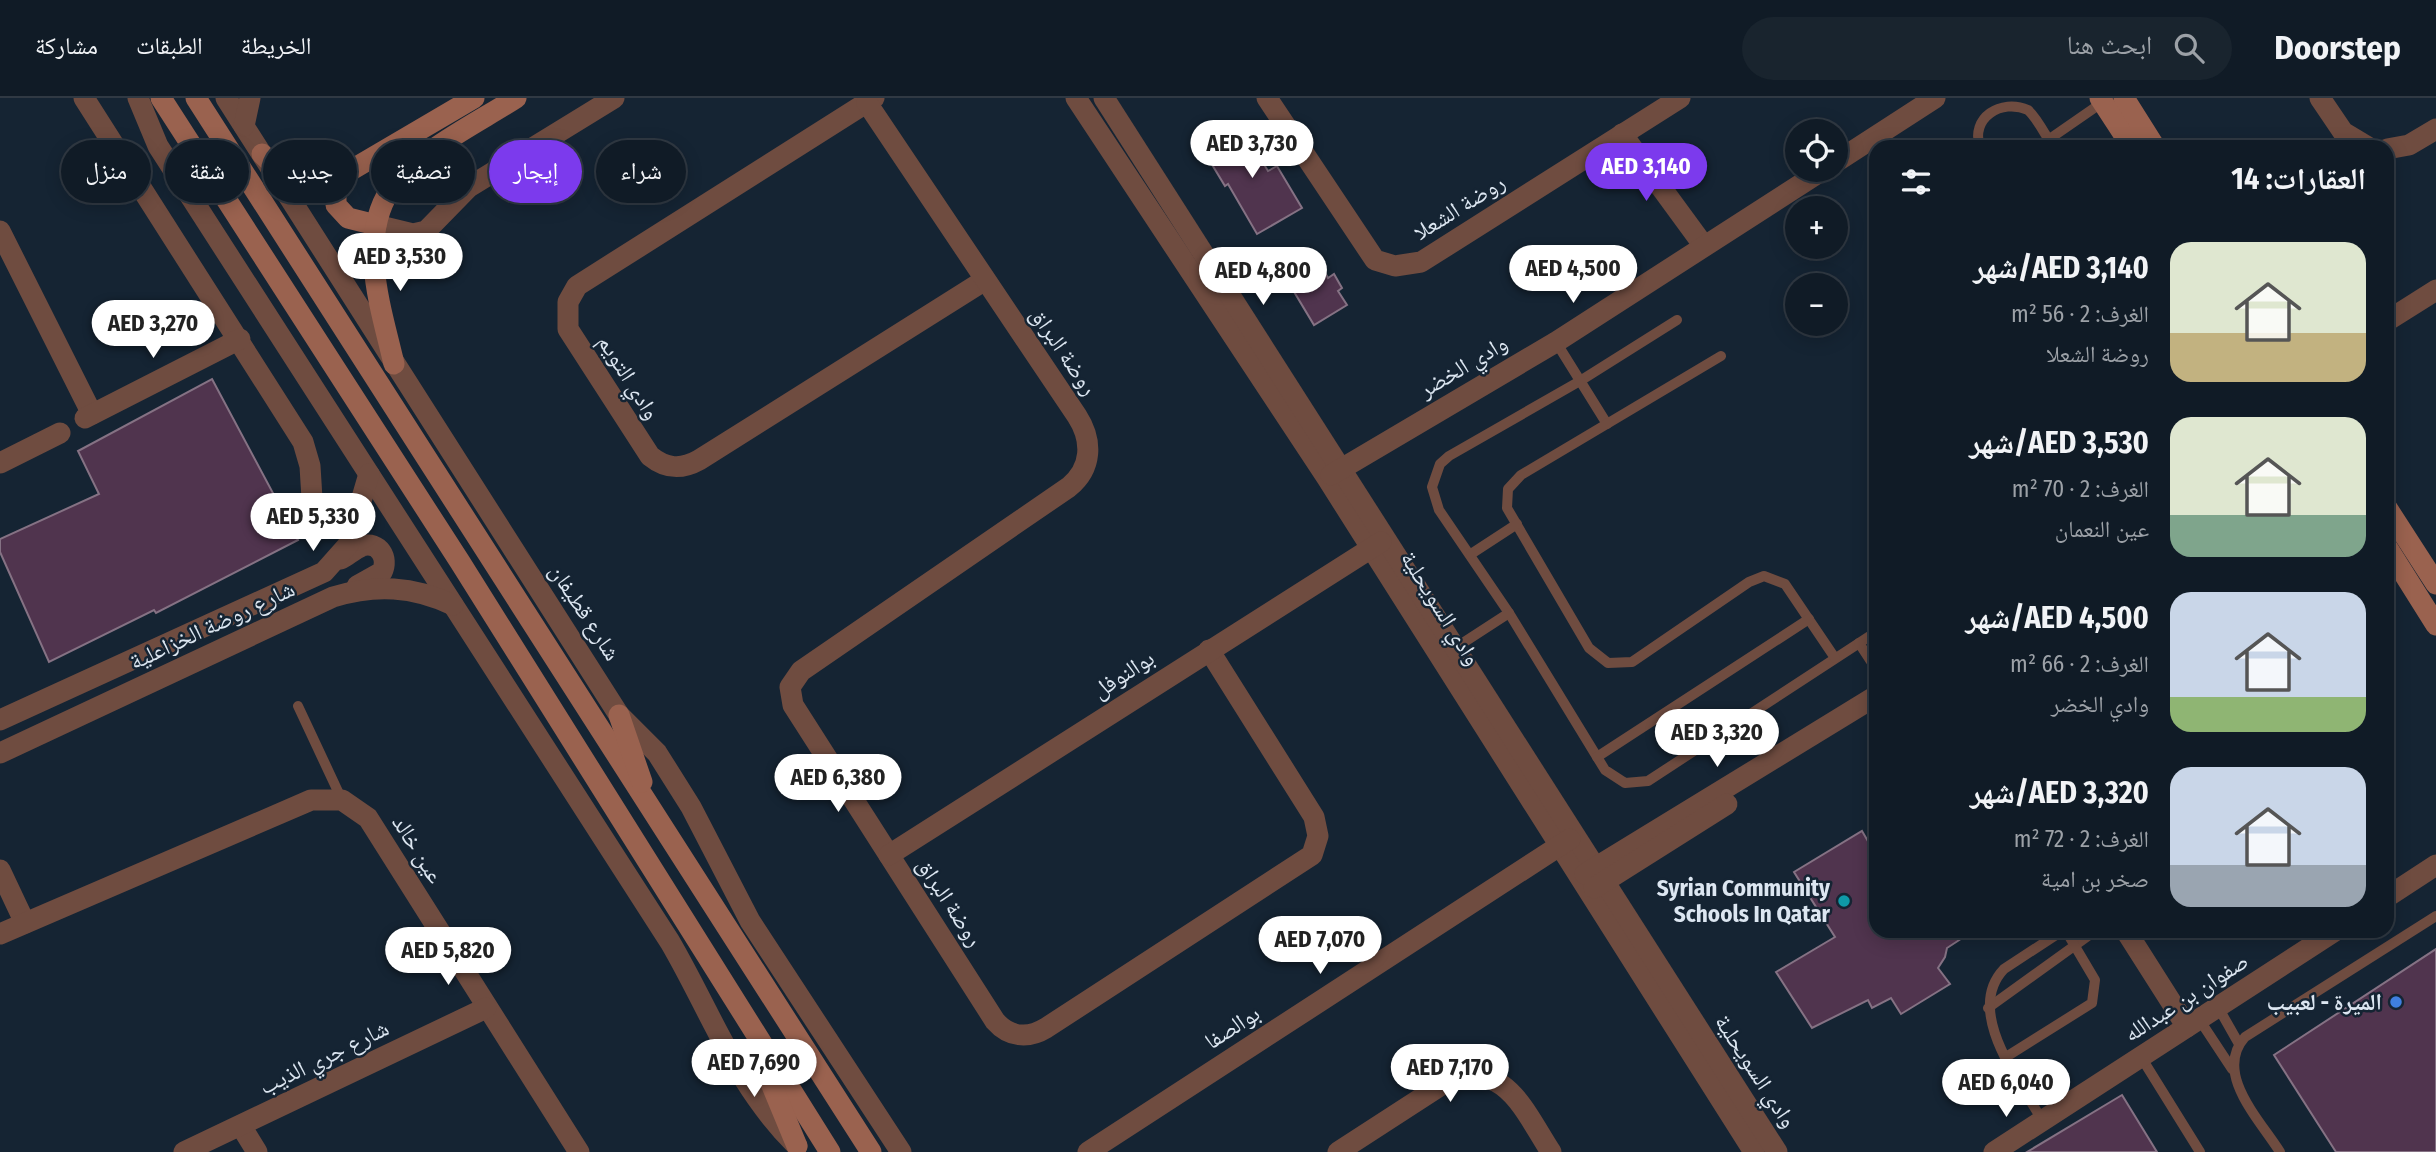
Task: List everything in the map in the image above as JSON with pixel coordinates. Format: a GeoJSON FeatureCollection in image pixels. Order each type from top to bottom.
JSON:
{"type":"FeatureCollection","features":[{"type":"Feature","properties":{"kind":"street"},"geometry":{"type":"LineString","coordinates":[[84,98],[240,340],[307,454],[314,531]]}},
{"type":"Feature","properties":{"kind":"street"},"geometry":{"type":"LineString","coordinates":[[138,98],[158,146],[670,942],[741,1079],[767,1114],[799,1149]]}},
{"type":"Feature","properties":{"kind":"street"},"geometry":{"type":"LineString","coordinates":[[161,98],[467,574],[754,1035],[830,1152]]}},
{"type":"Feature","properties":{"kind":"street"},"geometry":{"type":"LineString","coordinates":[[196,98],[871,1152]]}},
{"type":"Feature","properties":{"kind":"street","name":"شارع قطيفان"},"geometry":{"type":"LineString","coordinates":[[226,98],[619,715],[657,754],[691,807],[750,920],[901,1152]]}},
{"type":"Feature","properties":{"kind":"street"},"geometry":{"type":"LineString","coordinates":[[244,126],[250,98]]}},
{"type":"Feature","properties":{"kind":"street"},"geometry":{"type":"LineString","coordinates":[[357,169],[474,98]]}},
{"type":"Feature","properties":{"kind":"street"},"geometry":{"type":"LineString","coordinates":[[394,364],[376,279],[376,225],[382,206],[402,176],[429,154],[516,98]]}},
{"type":"Feature","properties":{"kind":"street"},"geometry":{"type":"LineString","coordinates":[[337,203],[348,218],[413,234],[426,231],[469,187],[614,98]]}},
{"type":"Feature","properties":{"kind":"street","name":"وادي السويحلية"},"geometry":{"type":"LineString","coordinates":[[1076,98],[1334,474]]}},
{"type":"Feature","properties":{"kind":"street","name":"وادي السويحلية"},"geometry":{"type":"LineString","coordinates":[[1104,98],[1334,474],[1568,841],[1777,1152]]}},
{"type":"Feature","properties":{"kind":"street","name":"روضة الشعلا"},"geometry":{"type":"LineString","coordinates":[[1271,99],[1375,260],[1395,266],[1421,262],[1680,98]]}},
{"type":"Feature","properties":{"kind":"street"},"geometry":{"type":"LineString","coordinates":[[1870,140],[1935,98]]}},
{"type":"Feature","properties":{"kind":"street"},"geometry":{"type":"LineString","coordinates":[[2124,98],[2151,140]]}},
{"type":"Feature","properties":{"kind":"street"},"geometry":{"type":"LineString","coordinates":[[2320,98],[2343,132],[2356,140]]}},
{"type":"Feature","properties":{"kind":"street","name":"روضة البراق"},"geometry":{"type":"LineString","coordinates":[[870,100],[985,280],[1083,426],[1088,457],[1081,477],[1069,487],[792,681],[789,693],[793,705],[1000,1027],[1023,1036],[1046,1028],[1305,862],[1316,846],[1314,817],[1209,650]]}},
{"type":"Feature","properties":{"kind":"street","name":"وادي التويم"},"geometry":{"type":"LineString","coordinates":[[870,100],[584,281],[572,294],[566,311],[568,329],[643,448],[658,463],[679,467],[689,465],[985,280]]}},
{"type":"Feature","properties":{"kind":"street"},"geometry":{"type":"LineString","coordinates":[[2102,100],[2128,140]]}},
{"type":"Feature","properties":{"kind":"street"},"geometry":{"type":"LineString","coordinates":[[2394,148],[2409,145],[2436,129]]}},
{"type":"Feature","properties":{"kind":"street"},"geometry":{"type":"LineString","coordinates":[[1622,134],[1704,246]]}},
{"type":"Feature","properties":{"kind":"street"},"geometry":{"type":"LineString","coordinates":[[1848,154],[1869,141]]}},
{"type":"Feature","properties":{"kind":"street","name":"وادي الخضر"},"geometry":{"type":"LineString","coordinates":[[1334,474],[1556,342],[1804,182]]}},
{"type":"Feature","properties":{"kind":"street"},"geometry":{"type":"LineString","coordinates":[[0,231],[9,272],[88,416],[240,340]]}},
{"type":"Feature","properties":{"kind":"street"},"geometry":{"type":"LineString","coordinates":[[2394,317],[2436,290]]}},
{"type":"Feature","properties":{"kind":"street"},"geometry":{"type":"LineString","coordinates":[[257,368],[289,349]]}},
{"type":"Feature","properties":{"kind":"street"},"geometry":{"type":"LineString","coordinates":[[0,463],[60,433]]}},
{"type":"Feature","properties":{"kind":"street","name":"شارع روضة الخزاعلية"},"geometry":{"type":"LineString","coordinates":[[0,720],[314,578],[333,564],[353,534],[369,474]]}},
{"type":"Feature","properties":{"kind":"street"},"geometry":{"type":"LineString","coordinates":[[2394,519],[2436,584]]}},
{"type":"Feature","properties":{"kind":"street","name":"بوالنوفل"},"geometry":{"type":"LineString","coordinates":[[889,855],[1379,544]]}},
{"type":"Feature","properties":{"kind":"street"},"geometry":{"type":"LineString","coordinates":[[333,564],[364,546],[377,548],[385,559],[385,566],[377,577],[333,597]]}},
{"type":"Feature","properties":{"kind":"street"},"geometry":{"type":"LineString","coordinates":[[2394,558],[2436,625]]}},
{"type":"Feature","properties":{"kind":"street","name":"شارع روضة الخزاعلية"},"geometry":{"type":"LineString","coordinates":[[0,753],[333,597],[352,591],[394,588],[434,596],[453,605]]}},
{"type":"Feature","properties":{"kind":"street"},"geometry":{"type":"LineString","coordinates":[[1593,880],[1869,701]]}},
{"type":"Feature","properties":{"kind":"street"},"geometry":{"type":"LineString","coordinates":[[1593,880],[1869,713]]}},
{"type":"Feature","properties":{"kind":"street"},"geometry":{"type":"LineString","coordinates":[[619,715],[654,817]]}},
{"type":"Feature","properties":{"kind":"street"},"geometry":{"type":"LineString","coordinates":[[0,934],[311,800],[342,800]]}},
{"type":"Feature","properties":{"kind":"street","name":"عين خالد"},"geometry":{"type":"LineString","coordinates":[[342,800],[368,818],[579,1152]]}},
{"type":"Feature","properties":{"kind":"street","name":"بوالصفا"},"geometry":{"type":"LineString","coordinates":[[1092,1151],[1568,841]]}},
{"type":"Feature","properties":{"kind":"street"},"geometry":{"type":"LineString","coordinates":[[2394,892],[2436,865]]}},
{"type":"Feature","properties":{"kind":"street"},"geometry":{"type":"LineString","coordinates":[[0,870],[25,923]]}},
{"type":"Feature","properties":{"kind":"street","name":"وادي السويحلية"},"geometry":{"type":"LineString","coordinates":[[1593,880],[1754,1152]]}},
{"type":"Feature","properties":{"kind":"street"},"geometry":{"type":"LineString","coordinates":[[2131,938],[2193,1023]]}},
{"type":"Feature","properties":{"kind":"street"},"geometry":{"type":"LineString","coordinates":[[2146,938],[2193,1023]]}},
{"type":"Feature","properties":{"kind":"street","name":"صفوان بن عبدالله"},"geometry":{"type":"LineString","coordinates":[[1994,1152],[2324,938]]}},
{"type":"Feature","properties":{"kind":"street","name":"شارع جري الذيب"},"geometry":{"type":"LineString","coordinates":[[184,1152],[486,1008]]}},
{"type":"Feature","properties":{"kind":"street"},"geometry":{"type":"LineString","coordinates":[[754,1035],[767,1076],[799,1149]]}},
{"type":"Feature","properties":{"kind":"street"},"geometry":{"type":"LineString","coordinates":[[1338,1152],[1443,1084],[1458,1076],[1476,1074],[1493,1078],[1507,1087],[1550,1152]]}},
{"type":"Feature","properties":{"kind":"street"},"geometry":{"type":"LineString","coordinates":[[241,1126],[257,1152]]}},
{"type":"Feature","properties":{"kind":"lane"},"geometry":{"type":"LineString","coordinates":[[2055,140],[2102,100]]}},
{"type":"Feature","properties":{"kind":"lane"},"geometry":{"type":"LineString","coordinates":[[1978,140],[1980,120],[1985,112],[2001,103],[2019,104],[2027,109],[2047,140]]}},
{"type":"Feature","properties":{"kind":"lane"},"geometry":{"type":"LineString","coordinates":[[1677,320],[1580,381],[1449,456],[1440,464],[1432,487],[1434,499],[1509,612],[1597,757],[1617,780],[1633,784],[1648,781],[1869,637]]}},
{"type":"Feature","properties":{"kind":"lane"},"geometry":{"type":"LineString","coordinates":[[1556,342],[1607,424]]}},
{"type":"Feature","properties":{"kind":"lane"},"geometry":{"type":"LineString","coordinates":[[1721,356],[1513,480],[1506,498],[1517,524],[1589,648],[1608,663],[1632,662],[1749,582],[1763,576],[1785,584],[1835,658]]}},
{"type":"Feature","properties":{"kind":"lane"},"geometry":{"type":"LineString","coordinates":[[1471,554],[1517,524]]}},
{"type":"Feature","properties":{"kind":"lane"},"geometry":{"type":"LineString","coordinates":[[1448,653],[1509,612]]}},
{"type":"Feature","properties":{"kind":"lane"},"geometry":{"type":"LineString","coordinates":[[1597,757],[1809,620]]}},
{"type":"Feature","properties":{"kind":"lane"},"geometry":{"type":"LineString","coordinates":[[1859,643],[1869,658]]}},
{"type":"Feature","properties":{"kind":"lane"},"geometry":{"type":"LineString","coordinates":[[298,706],[342,800]]}},
{"type":"Feature","properties":{"kind":"lane"},"geometry":{"type":"LineString","coordinates":[[2280,1152],[2234,1079],[2233,1056],[2239,1044],[2245,1037],[2436,916]]}},
{"type":"Feature","properties":{"kind":"lane"},"geometry":{"type":"LineString","coordinates":[[2042,1121],[2006,1057],[1987,1008],[1991,986],[2004,969],[2053,938]]}},
{"type":"Feature","properties":{"kind":"lane"},"geometry":{"type":"LineString","coordinates":[[2006,1057],[2092,1003],[2095,979],[2070,938]]}},
{"type":"Feature","properties":{"kind":"lane"},"geometry":{"type":"LineString","coordinates":[[1987,1008],[2084,938]]}},
{"type":"Feature","properties":{"kind":"lane"},"geometry":{"type":"LineString","coordinates":[[2218,1007],[2239,1044]]}},
{"type":"Feature","properties":{"kind":"lane"},"geometry":{"type":"LineString","coordinates":[[2193,1023],[2232,1069]]}},
{"type":"Feature","properties":{"kind":"lane"},"geometry":{"type":"LineString","coordinates":[[2141,1057],[2200,1152]]}},
{"type":"Feature","properties":{"kind":"building"},"geometry":{"type":"Polygon","coordinates":[[[1240,125],[1268,171],[1277,166],[1302,208],[1257,234],[1228,184],[1225,186],[1202,148],[1240,125]]]}},
{"type":"Feature","properties":{"kind":"building"},"geometry":{"type":"Polygon","coordinates":[[[1302,264],[1308,275],[1322,267],[1328,278],[1334,274],[1342,288],[1338,291],[1347,305],[1314,325],[1284,275],[1302,264]]]}},
{"type":"Feature","properties":{"kind":"building"},"geometry":{"type":"Polygon","coordinates":[[[212,379],[298,540],[156,613],[154,610],[49,662],[0,552],[0,539],[99,494],[78,451],[212,379]]]}},
{"type":"Feature","properties":{"kind":"building","name":"Syrian Community Schools In Qatar"},"geometry":{"type":"Polygon","coordinates":[[[1862,831],[1869,843],[1869,938],[1962,938],[1947,948],[1938,968],[1950,984],[1901,1014],[1891,998],[1872,1008],[1868,1000],[1812,1028],[1776,972],[1835,937],[1794,872],[1862,831]]]}},
{"type":"Feature","properties":{"kind":"building","name":"الميرة - لعبيب"},"geometry":{"type":"Polygon","coordinates":[[[2436,949],[2436,1152],[2336,1152],[2274,1055],[2436,949]]]}},
{"type":"Feature","properties":{"kind":"building"},"geometry":{"type":"Polygon","coordinates":[[[2122,1095],[2157,1152],[2027,1152],[2122,1095]]]}},
{"type":"Feature","properties":{"kind":"place","name":"Syrian Community Schools In Qatar"},"geometry":{"type":"Point","coordinates":[1844,901]}},
{"type":"Feature","properties":{"kind":"place","name":"الميرة - لعبيب"},"geometry":{"type":"Point","coordinates":[2396,1002]}}]}
